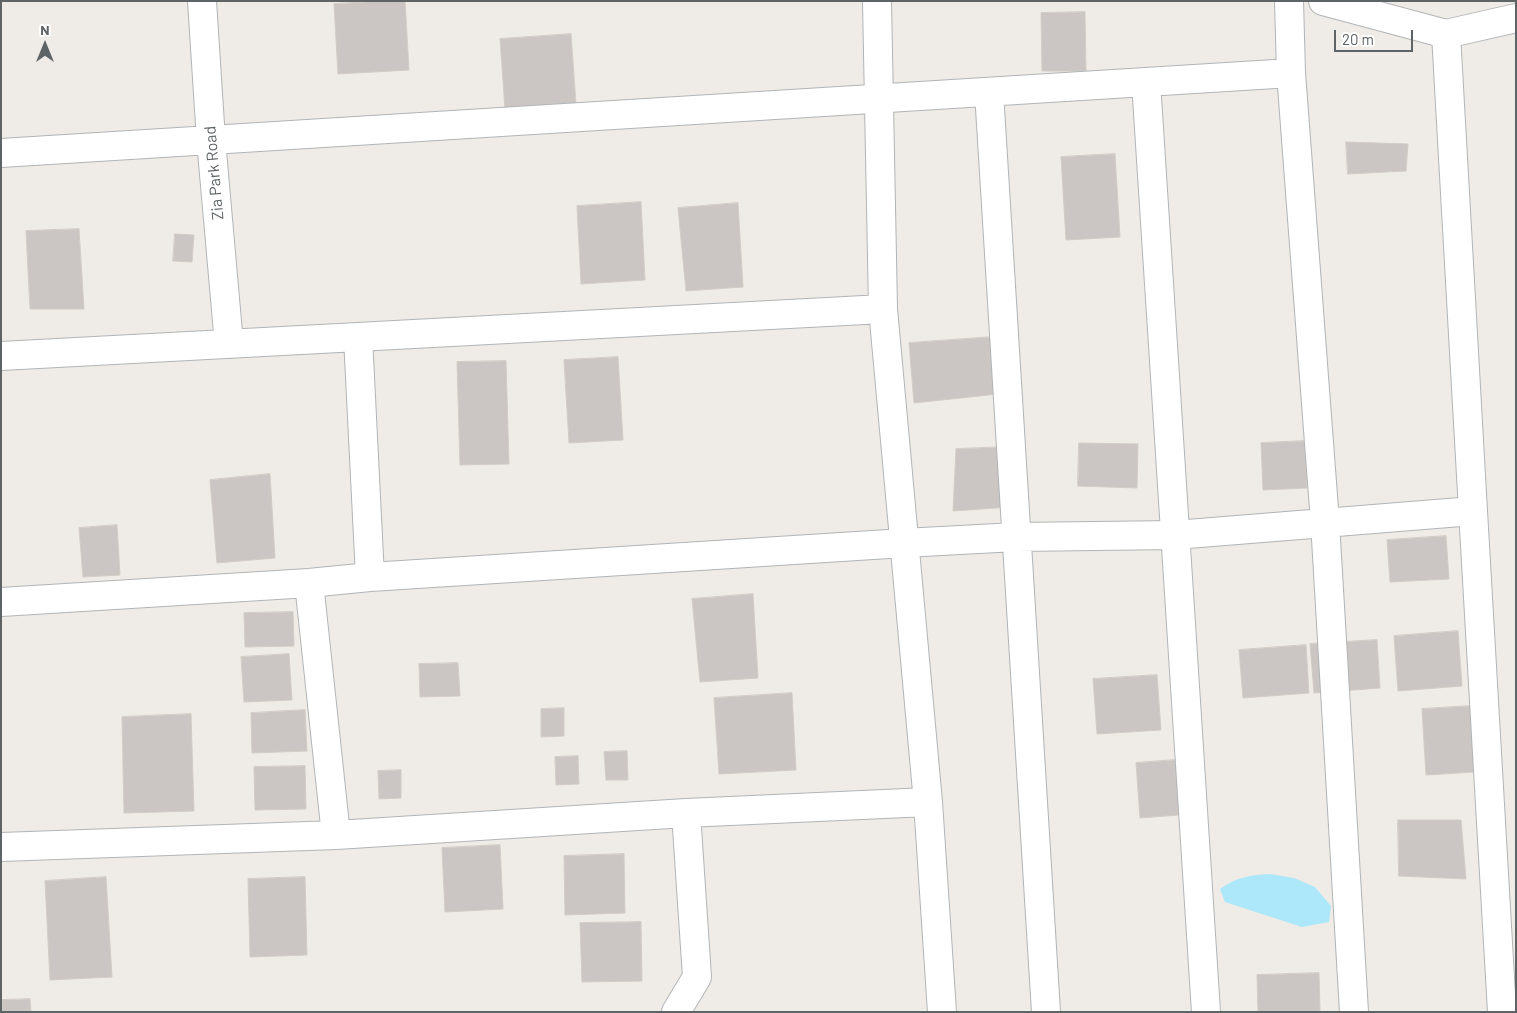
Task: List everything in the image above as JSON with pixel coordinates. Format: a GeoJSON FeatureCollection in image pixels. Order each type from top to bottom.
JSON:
{"type":"FeatureCollection","features":[{"type":"Feature","properties":{"kind":"street","name":"Zia Park Road"},"geometry":{"type":"LineString","coordinates":[[202,1],[211,140],[229,344]]}},
{"type":"Feature","properties":{"kind":"street"},"geometry":{"type":"LineString","coordinates":[[877,1],[883,309],[928,802],[942,1012]]}},
{"type":"Feature","properties":{"kind":"street"},"geometry":{"type":"LineString","coordinates":[[1289,1],[1291,73],[1325,522],[1354,1012]]}},
{"type":"Feature","properties":{"kind":"street"},"geometry":{"type":"LineString","coordinates":[[1323,1],[1446,34],[1516,18]]}},
{"type":"Feature","properties":{"kind":"street"},"geometry":{"type":"LineString","coordinates":[[1446,34],[1502,1012]]}},
{"type":"Feature","properties":{"kind":"street"},"geometry":{"type":"LineString","coordinates":[[1,153],[1291,73]]}},
{"type":"Feature","properties":{"kind":"street"},"geometry":{"type":"LineString","coordinates":[[1146,82],[1206,1012]]}},
{"type":"Feature","properties":{"kind":"street"},"geometry":{"type":"LineString","coordinates":[[989,92],[1046,1012]]}},
{"type":"Feature","properties":{"kind":"street"},"geometry":{"type":"LineString","coordinates":[[1,356],[883,309]]}},
{"type":"Feature","properties":{"kind":"street"},"geometry":{"type":"LineString","coordinates":[[358,337],[370,577]]}},
{"type":"Feature","properties":{"kind":"street"},"geometry":{"type":"LineString","coordinates":[[1,602],[904,543],[1016,537],[1175,535],[1473,511]]}},
{"type":"Feature","properties":{"kind":"street"},"geometry":{"type":"LineString","coordinates":[[309,583],[336,834]]}},
{"type":"Feature","properties":{"kind":"street"},"geometry":{"type":"LineString","coordinates":[[1,847],[336,834],[928,802]]}},
{"type":"Feature","properties":{"kind":"street"},"geometry":{"type":"LineString","coordinates":[[676,1012],[697,976],[686,814]]}},
{"type":"Feature","properties":{"kind":"water"},"geometry":{"type":"Polygon","coordinates":[[[1270,874],[1294,878],[1315,887],[1331,906],[1329,922],[1302,927],[1225,902],[1220,889],[1226,885],[1244,877],[1270,874]]]}},
{"type":"Feature","properties":{"kind":"building"},"geometry":{"type":"Polygon","coordinates":[[[405,1],[409,70],[338,74],[334,4],[405,1]]]}},
{"type":"Feature","properties":{"kind":"building"},"geometry":{"type":"Polygon","coordinates":[[[1085,12],[1086,71],[1042,71],[1041,13],[1085,12]]]}},
{"type":"Feature","properties":{"kind":"building"},"geometry":{"type":"Polygon","coordinates":[[[571,34],[576,104],[505,109],[500,39],[571,34]]]}},
{"type":"Feature","properties":{"kind":"building"},"geometry":{"type":"Polygon","coordinates":[[[1346,142],[1408,144],[1406,171],[1348,174],[1346,142]]]}},
{"type":"Feature","properties":{"kind":"building"},"geometry":{"type":"Polygon","coordinates":[[[1115,154],[1120,237],[1066,240],[1061,157],[1115,154]]]}},
{"type":"Feature","properties":{"kind":"building"},"geometry":{"type":"Polygon","coordinates":[[[641,202],[645,280],[581,284],[577,206],[641,202]]]}},
{"type":"Feature","properties":{"kind":"building"},"geometry":{"type":"Polygon","coordinates":[[[738,203],[743,287],[686,291],[678,208],[738,203]]]}},
{"type":"Feature","properties":{"kind":"building"},"geometry":{"type":"Polygon","coordinates":[[[79,229],[84,309],[30,309],[26,231],[79,229]]]}},
{"type":"Feature","properties":{"kind":"building"},"geometry":{"type":"Polygon","coordinates":[[[175,234],[194,235],[192,262],[173,261],[175,234]]]}},
{"type":"Feature","properties":{"kind":"building"},"geometry":{"type":"Polygon","coordinates":[[[993,337],[998,394],[914,403],[909,343],[993,337]]]}},
{"type":"Feature","properties":{"kind":"building"},"geometry":{"type":"Polygon","coordinates":[[[618,357],[623,440],[569,443],[564,360],[618,357]]]}},
{"type":"Feature","properties":{"kind":"building"},"geometry":{"type":"Polygon","coordinates":[[[506,361],[509,464],[460,465],[457,362],[506,361]]]}},
{"type":"Feature","properties":{"kind":"building"},"geometry":{"type":"Polygon","coordinates":[[[1305,441],[1307,488],[1263,490],[1261,443],[1305,441]]]}},
{"type":"Feature","properties":{"kind":"building"},"geometry":{"type":"Polygon","coordinates":[[[1079,443],[1138,444],[1137,488],[1078,486],[1079,443]]]}},
{"type":"Feature","properties":{"kind":"building"},"geometry":{"type":"Polygon","coordinates":[[[1007,447],[1011,507],[953,511],[956,449],[1007,447]]]}},
{"type":"Feature","properties":{"kind":"building"},"geometry":{"type":"Polygon","coordinates":[[[270,474],[275,558],[217,563],[210,480],[270,474]]]}},
{"type":"Feature","properties":{"kind":"building"},"geometry":{"type":"Polygon","coordinates":[[[117,525],[120,575],[83,577],[79,528],[117,525]]]}},
{"type":"Feature","properties":{"kind":"building"},"geometry":{"type":"Polygon","coordinates":[[[1446,536],[1449,579],[1390,582],[1387,540],[1446,536]]]}},
{"type":"Feature","properties":{"kind":"building"},"geometry":{"type":"Polygon","coordinates":[[[753,594],[758,678],[700,682],[692,599],[753,594]]]}},
{"type":"Feature","properties":{"kind":"building"},"geometry":{"type":"Polygon","coordinates":[[[293,612],[294,646],[245,647],[244,613],[293,612]]]}},
{"type":"Feature","properties":{"kind":"building"},"geometry":{"type":"Polygon","coordinates":[[[1458,631],[1462,686],[1398,691],[1394,636],[1458,631]]]}},
{"type":"Feature","properties":{"kind":"building"},"geometry":{"type":"Polygon","coordinates":[[[1377,640],[1380,688],[1314,693],[1310,644],[1377,640]]]}},
{"type":"Feature","properties":{"kind":"building"},"geometry":{"type":"Polygon","coordinates":[[[1306,645],[1309,693],[1243,698],[1239,650],[1306,645]]]}},
{"type":"Feature","properties":{"kind":"building"},"geometry":{"type":"Polygon","coordinates":[[[289,654],[292,700],[244,702],[241,657],[289,654]]]}},
{"type":"Feature","properties":{"kind":"building"},"geometry":{"type":"Polygon","coordinates":[[[458,663],[460,696],[420,697],[419,664],[458,663]]]}},
{"type":"Feature","properties":{"kind":"building"},"geometry":{"type":"Polygon","coordinates":[[[1157,675],[1161,730],[1097,734],[1093,679],[1157,675]]]}},
{"type":"Feature","properties":{"kind":"building"},"geometry":{"type":"Polygon","coordinates":[[[792,693],[796,770],[719,774],[714,698],[792,693]]]}},
{"type":"Feature","properties":{"kind":"building"},"geometry":{"type":"Polygon","coordinates":[[[1471,706],[1475,772],[1426,775],[1422,709],[1471,706]]]}},
{"type":"Feature","properties":{"kind":"building"},"geometry":{"type":"Polygon","coordinates":[[[564,708],[564,736],[541,737],[541,709],[564,708]]]}},
{"type":"Feature","properties":{"kind":"building"},"geometry":{"type":"Polygon","coordinates":[[[305,710],[307,751],[252,753],[251,713],[305,710]]]}},
{"type":"Feature","properties":{"kind":"building"},"geometry":{"type":"Polygon","coordinates":[[[191,714],[194,811],[124,813],[122,717],[191,714]]]}},
{"type":"Feature","properties":{"kind":"building"},"geometry":{"type":"Polygon","coordinates":[[[627,751],[628,780],[606,780],[604,752],[627,751]]]}},
{"type":"Feature","properties":{"kind":"building"},"geometry":{"type":"Polygon","coordinates":[[[578,756],[579,784],[556,785],[555,757],[578,756]]]}},
{"type":"Feature","properties":{"kind":"building"},"geometry":{"type":"Polygon","coordinates":[[[1201,758],[1205,813],[1140,818],[1136,763],[1201,758]]]}},
{"type":"Feature","properties":{"kind":"building"},"geometry":{"type":"Polygon","coordinates":[[[305,766],[306,809],[255,810],[254,767],[305,766]]]}},
{"type":"Feature","properties":{"kind":"building"},"geometry":{"type":"Polygon","coordinates":[[[401,770],[401,798],[379,799],[378,771],[401,770]]]}},
{"type":"Feature","properties":{"kind":"building"},"geometry":{"type":"Polygon","coordinates":[[[1398,820],[1461,820],[1466,879],[1399,876],[1398,820]]]}},
{"type":"Feature","properties":{"kind":"building"},"geometry":{"type":"Polygon","coordinates":[[[500,845],[503,909],[445,912],[442,848],[500,845]]]}},
{"type":"Feature","properties":{"kind":"building"},"geometry":{"type":"Polygon","coordinates":[[[624,854],[625,913],[565,915],[564,856],[624,854]]]}},
{"type":"Feature","properties":{"kind":"building"},"geometry":{"type":"Polygon","coordinates":[[[106,877],[112,977],[50,980],[45,881],[106,877]]]}},
{"type":"Feature","properties":{"kind":"building"},"geometry":{"type":"Polygon","coordinates":[[[305,877],[307,955],[250,957],[248,879],[305,877]]]}},
{"type":"Feature","properties":{"kind":"building"},"geometry":{"type":"Polygon","coordinates":[[[641,922],[642,981],[582,982],[580,923],[641,922]]]}},
{"type":"Feature","properties":{"kind":"building"},"geometry":{"type":"Polygon","coordinates":[[[1319,973],[1320,1012],[1258,1012],[1257,975],[1319,973]]]}},
{"type":"Feature","properties":{"kind":"building"},"geometry":{"type":"Polygon","coordinates":[[[30,999],[31,1012],[2,1012],[2,1000],[30,999]]]}}]}
